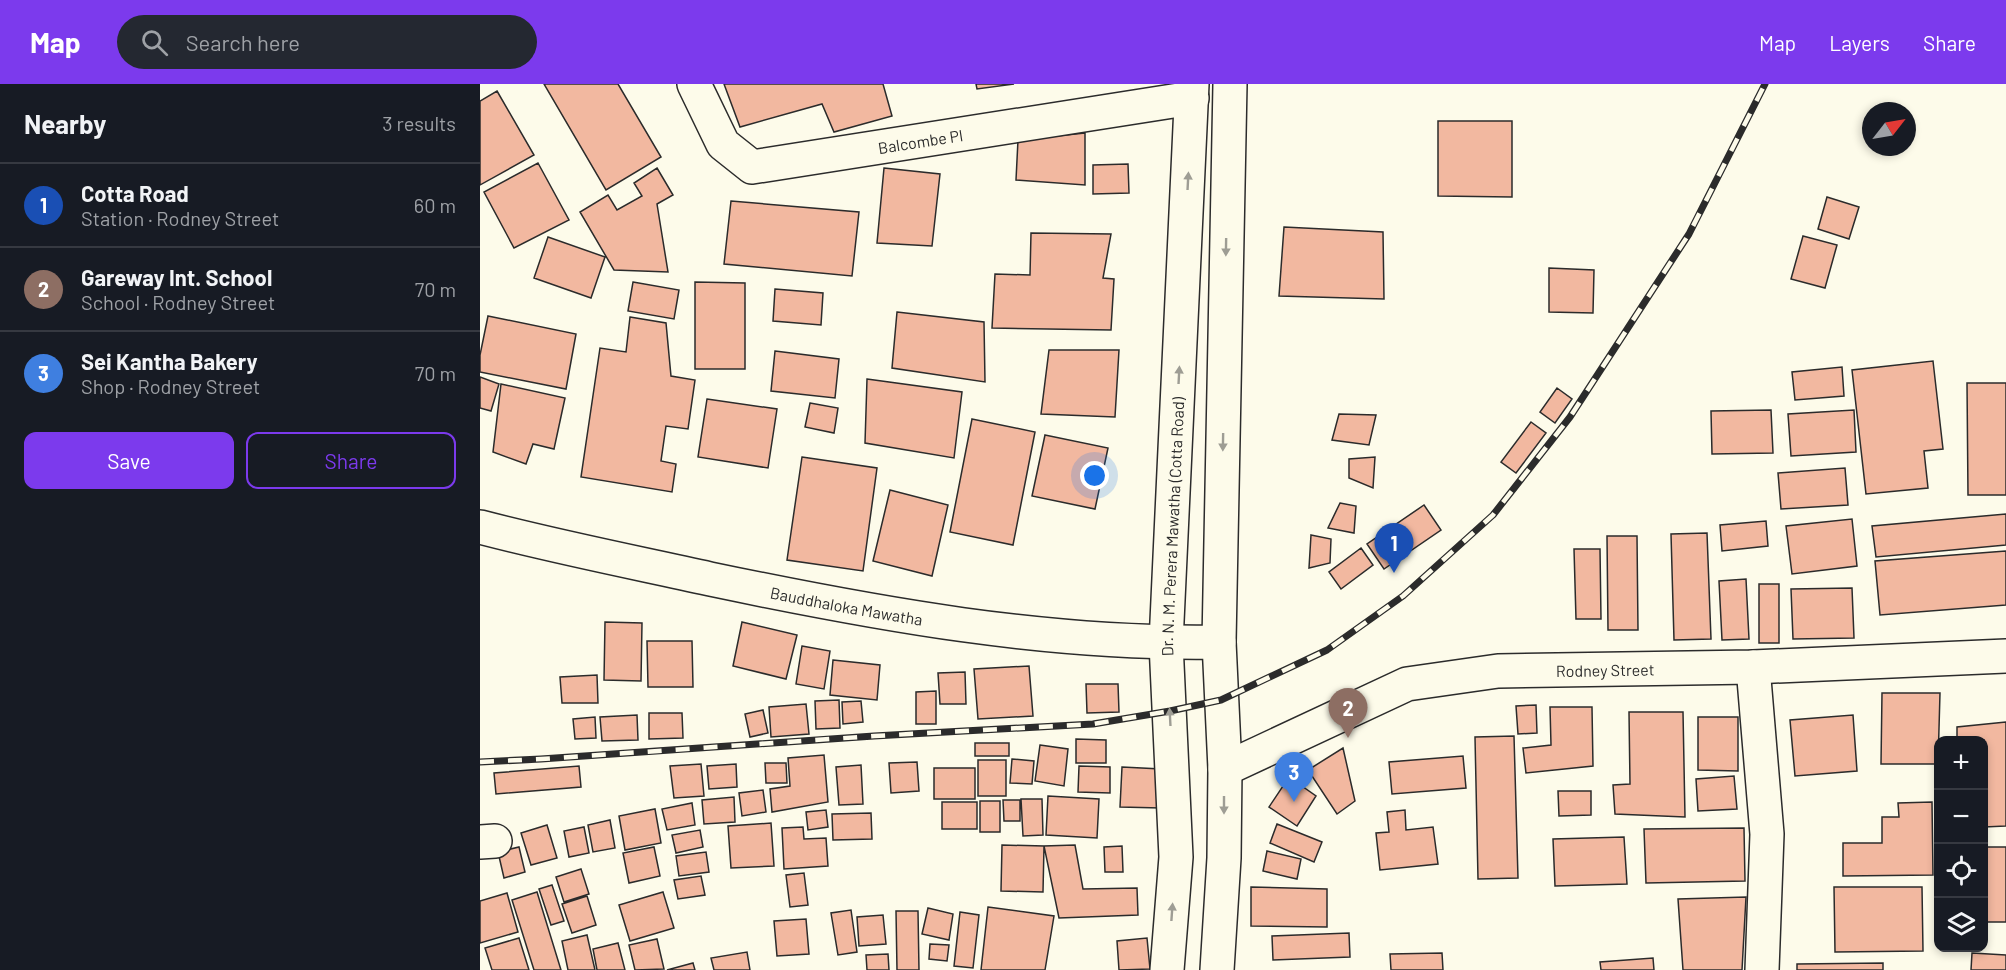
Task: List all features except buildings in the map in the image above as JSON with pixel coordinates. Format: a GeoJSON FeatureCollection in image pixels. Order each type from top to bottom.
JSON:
{"type":"FeatureCollection","features":[{"type":"Feature","properties":{"kind":"main road","name":"Balcombe Pl"},"geometry":{"type":"LineString","coordinates":[[694,84],[723,144],[752,167],[1192,91]]}},
{"type":"Feature","properties":{"kind":"main road"},"geometry":{"type":"LineString","coordinates":[[1217,970],[1224,858],[1225,770],[1219,642],[1230,84]]}},
{"type":"Feature","properties":{"kind":"main road","name":"Dr. N. M. Perera Mawatha (Cotta Road)"},"geometry":{"type":"LineString","coordinates":[[1167,970],[1176,857],[1166,643],[1192,91]]}},
{"type":"Feature","properties":{"kind":"main road","name":"Bauddhaloka Mawatha"},"geometry":{"type":"LineString","coordinates":[[480,527],[823,603],[1006,631],[1166,643],[1219,642]]}},
{"type":"Feature","properties":{"kind":"main road","name":"Rodney Street"},"geometry":{"type":"LineString","coordinates":[[1225,770],[1407,684],[1498,671],[1753,667],[2006,656]]}},
{"type":"Feature","properties":{"kind":"main road"},"geometry":{"type":"LineString","coordinates":[[1753,667],[1767,834],[1762,970]]}},
{"type":"Feature","properties":{"kind":"railway"},"geometry":{"type":"LineString","coordinates":[[480,762],[1093,724],[1221,700],[1327,650],[1403,596],[1493,515],[1570,417],[1689,234],[1765,84]]}},
{"type":"Feature","properties":{"kind":"place","name":"Cotta Road"},"geometry":{"type":"Point","coordinates":[1394,573]}},
{"type":"Feature","properties":{"kind":"place","name":"Gareway Int. School"},"geometry":{"type":"Point","coordinates":[1348,738]}},
{"type":"Feature","properties":{"kind":"place","name":"Sei Kantha Bakery"},"geometry":{"type":"Point","coordinates":[1294,802]}}]}
